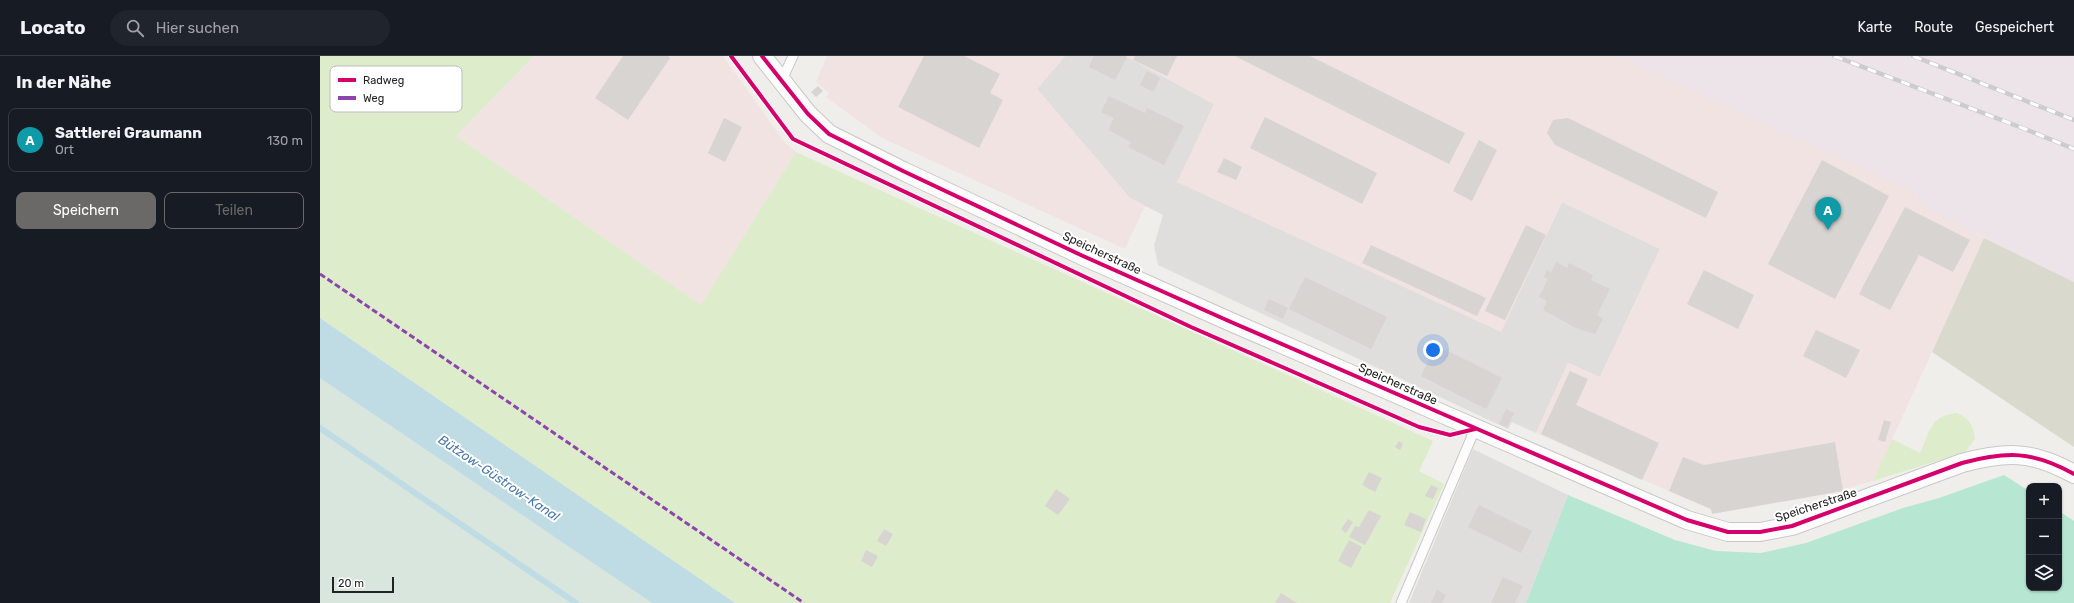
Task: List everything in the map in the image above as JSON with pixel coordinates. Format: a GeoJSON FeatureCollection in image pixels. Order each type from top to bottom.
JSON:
{"type":"FeatureCollection","features":[{"type":"Feature","properties":{"kind":"street","name":"Speicherstraße"},"geometry":{"type":"LineString","coordinates":[[762,56],[781,82],[808,114],[829,134],[896,168],[1122,274],[1687,520],[1728,532],[1760,532],[1792,526],[1962,463],[1991,455],[2017,454],[2059,466],[2074,474]]}},
{"type":"Feature","properties":{"kind":"lane"},"geometry":{"type":"LineString","coordinates":[[781,82],[793,56]]}},
{"type":"Feature","properties":{"kind":"lane"},"geometry":{"type":"LineString","coordinates":[[1401,603],[1475,429]]}},
{"type":"Feature","properties":{"kind":"shaded area"},"geometry":{"type":"Polygon","coordinates":[[[534,56],[723,56],[786,144],[796,152],[701,305],[456,136],[534,56]]]}},
{"type":"Feature","properties":{"kind":"shaded area"},"geometry":{"type":"Polygon","coordinates":[[[827,56],[1065,56],[1037,89],[1130,198],[1145,206],[1125,249],[882,138],[826,97],[829,93],[816,82],[827,56]]]}},
{"type":"Feature","properties":{"kind":"shaded area"},"geometry":{"type":"Polygon","coordinates":[[[1065,56],[1125,56],[1214,104],[1178,182],[1501,331],[1562,202],[1660,249],[1600,377],[1568,363],[1536,433],[1512,422],[1508,429],[1158,265],[1154,245],[1163,215],[1130,198],[1037,89],[1065,56]]]}},
{"type":"Feature","properties":{"kind":"shaded area"},"geometry":{"type":"Polygon","coordinates":[[[1125,56],[1616,56],[1917,193],[1914,200],[1984,238],[1873,481],[1844,489],[1717,512],[1536,433],[1568,363],[1600,377],[1660,249],[1562,202],[1501,332],[1177,182],[1214,104],[1125,56]]]}},
{"type":"Feature","properties":{"kind":"shaded area"},"geometry":{"type":"Polygon","coordinates":[[[1616,56],[2074,56],[2074,282],[1984,238],[1914,200],[1917,193],[1616,56]]]}},
{"type":"Feature","properties":{"kind":"shaded area"},"geometry":{"type":"Polygon","coordinates":[[[1984,238],[2074,282],[2074,447],[1932,352],[1984,238]]]}},
{"type":"Feature","properties":{"kind":"shaded area"},"geometry":{"type":"Polygon","coordinates":[[[320,378],[652,603],[320,603],[320,378]]]}},
{"type":"Feature","properties":{"kind":"shaded area"},"geometry":{"type":"Polygon","coordinates":[[[1473,449],[1568,495],[1526,603],[1409,603],[1473,449]]]}},
{"type":"Feature","properties":{"kind":"green space"},"geometry":{"type":"Polygon","coordinates":[[[320,56],[534,56],[456,136],[701,305],[796,152],[1433,441],[1419,471],[1444,484],[1390,603],[735,603],[320,318],[320,56]]]}},
{"type":"Feature","properties":{"kind":"green space"},"geometry":{"type":"Polygon","coordinates":[[[1957,413],[1968,420],[1972,426],[1974,434],[1975,439],[1965,452],[1873,481],[1892,439],[1920,453],[1932,426],[1936,421],[1948,414],[1957,413]]]}},
{"type":"Feature","properties":{"kind":"green space"},"geometry":{"type":"Polygon","coordinates":[[[2004,475],[2026,489],[2026,591],[2062,591],[2062,513],[2074,521],[2074,603],[1526,603],[1568,495],[1675,540],[1716,551],[1761,553],[1806,543],[1903,508],[1939,498],[2004,475]]]}},
{"type":"Feature","properties":{"kind":"water","name":"Bützow-Güstrow-Kanal"},"geometry":{"type":"Polygon","coordinates":[[[320,318],[735,603],[652,603],[320,378],[320,318]]]}},
{"type":"Feature","properties":{"kind":"building"},"geometry":{"type":"Polygon","coordinates":[[[623,56],[668,56],[670,58],[628,120],[595,98],[623,56]]]}},
{"type":"Feature","properties":{"kind":"building"},"geometry":{"type":"Polygon","coordinates":[[[924,56],[964,56],[1000,74],[990,93],[1003,100],[979,148],[898,107],[924,56]]]}},
{"type":"Feature","properties":{"kind":"building"},"geometry":{"type":"Polygon","coordinates":[[[1094,56],[1127,57],[1115,80],[1089,67],[1094,56]]]}},
{"type":"Feature","properties":{"kind":"building"},"geometry":{"type":"Polygon","coordinates":[[[1135,56],[1177,56],[1167,76],[1133,60],[1135,56]]]}},
{"type":"Feature","properties":{"kind":"building"},"geometry":{"type":"Polygon","coordinates":[[[1235,56],[1310,56],[1465,133],[1449,164],[1235,56]]]}},
{"type":"Feature","properties":{"kind":"building"},"geometry":{"type":"Polygon","coordinates":[[[1147,71],[1160,78],[1153,92],[1140,85],[1147,71]]]}},
{"type":"Feature","properties":{"kind":"building"},"geometry":{"type":"Polygon","coordinates":[[[818,86],[823,91],[816,97],[811,92],[818,86]]]}},
{"type":"Feature","properties":{"kind":"building"},"geometry":{"type":"Polygon","coordinates":[[[1109,96],[1145,113],[1147,108],[1184,126],[1164,165],[1128,147],[1131,142],[1108,130],[1114,118],[1101,112],[1109,96]]]}},
{"type":"Feature","properties":{"kind":"building"},"geometry":{"type":"Polygon","coordinates":[[[1265,117],[1377,173],[1362,204],[1250,148],[1265,117]]]}},
{"type":"Feature","properties":{"kind":"building"},"geometry":{"type":"Polygon","coordinates":[[[724,118],[742,127],[725,162],[708,153],[724,118]]]}},
{"type":"Feature","properties":{"kind":"building"},"geometry":{"type":"Polygon","coordinates":[[[1568,118],[1718,192],[1706,218],[1555,145],[1547,133],[1553,120],[1568,118]]]}},
{"type":"Feature","properties":{"kind":"building"},"geometry":{"type":"Polygon","coordinates":[[[1479,140],[1497,150],[1472,201],[1453,191],[1479,140]]]}},
{"type":"Feature","properties":{"kind":"building"},"geometry":{"type":"Polygon","coordinates":[[[1224,158],[1242,167],[1236,180],[1217,172],[1224,158]]]}},
{"type":"Feature","properties":{"kind":"building"},"geometry":{"type":"Polygon","coordinates":[[[1822,160],[1889,196],[1835,299],[1768,264],[1822,160]]]}},
{"type":"Feature","properties":{"kind":"building"},"geometry":{"type":"Polygon","coordinates":[[[1905,207],[1970,240],[1953,272],[1919,255],[1890,310],[1859,294],[1905,207]]]}},
{"type":"Feature","properties":{"kind":"building"},"geometry":{"type":"Polygon","coordinates":[[[1526,225],[1546,235],[1505,320],[1485,311],[1526,225]]]}},
{"type":"Feature","properties":{"kind":"building"},"geometry":{"type":"Polygon","coordinates":[[[1371,245],[1486,298],[1477,316],[1362,263],[1371,245]]]}},
{"type":"Feature","properties":{"kind":"building"},"geometry":{"type":"Polygon","coordinates":[[[1556,262],[1567,268],[1569,263],[1593,275],[1591,280],[1610,289],[1597,315],[1603,319],[1595,334],[1576,328],[1543,310],[1547,301],[1539,297],[1548,279],[1544,277],[1547,270],[1551,273],[1556,262]]]}},
{"type":"Feature","properties":{"kind":"building"},"geometry":{"type":"Polygon","coordinates":[[[1704,270],[1754,295],[1738,329],[1687,304],[1704,270]]]}},
{"type":"Feature","properties":{"kind":"building"},"geometry":{"type":"Polygon","coordinates":[[[1305,277],[1387,317],[1371,349],[1289,309],[1305,277]]]}},
{"type":"Feature","properties":{"kind":"building"},"geometry":{"type":"Polygon","coordinates":[[[1269,299],[1288,308],[1283,319],[1264,310],[1269,299]]]}},
{"type":"Feature","properties":{"kind":"building"},"geometry":{"type":"Polygon","coordinates":[[[1816,330],[1860,350],[1846,378],[1803,356],[1816,330]]]}},
{"type":"Feature","properties":{"kind":"building"},"geometry":{"type":"Polygon","coordinates":[[[1436,345],[1502,378],[1486,409],[1421,376],[1436,345]]]}},
{"type":"Feature","properties":{"kind":"building"},"geometry":{"type":"Polygon","coordinates":[[[1570,371],[1588,379],[1576,405],[1659,443],[1642,480],[1541,434],[1570,371]]]}},
{"type":"Feature","properties":{"kind":"building"},"geometry":{"type":"Polygon","coordinates":[[[1506,409],[1514,413],[1507,427],[1499,424],[1506,409]]]}},
{"type":"Feature","properties":{"kind":"building"},"geometry":{"type":"Polygon","coordinates":[[[1884,420],[1891,422],[1885,442],[1878,440],[1884,420]]]}},
{"type":"Feature","properties":{"kind":"building"},"geometry":{"type":"Polygon","coordinates":[[[1399,441],[1403,444],[1400,450],[1395,447],[1399,441]]]}},
{"type":"Feature","properties":{"kind":"building"},"geometry":{"type":"Polygon","coordinates":[[[1835,442],[1843,491],[1712,514],[1711,509],[1669,491],[1683,457],[1704,465],[1835,442]]]}},
{"type":"Feature","properties":{"kind":"building"},"geometry":{"type":"Polygon","coordinates":[[[1369,472],[1382,478],[1375,492],[1362,485],[1369,472]]]}},
{"type":"Feature","properties":{"kind":"building"},"geometry":{"type":"Polygon","coordinates":[[[1431,485],[1438,488],[1433,499],[1425,496],[1431,485]]]}},
{"type":"Feature","properties":{"kind":"building"},"geometry":{"type":"Polygon","coordinates":[[[1056,489],[1070,499],[1058,515],[1045,506],[1056,489]]]}},
{"type":"Feature","properties":{"kind":"building"},"geometry":{"type":"Polygon","coordinates":[[[1479,505],[1532,531],[1521,553],[1468,527],[1479,505]]]}},
{"type":"Feature","properties":{"kind":"building"},"geometry":{"type":"Polygon","coordinates":[[[1369,510],[1381,516],[1365,545],[1349,537],[1355,526],[1359,527],[1369,510]]]}},
{"type":"Feature","properties":{"kind":"building"},"geometry":{"type":"Polygon","coordinates":[[[1410,512],[1426,519],[1421,532],[1404,525],[1410,512]]]}},
{"type":"Feature","properties":{"kind":"building"},"geometry":{"type":"Polygon","coordinates":[[[1348,519],[1353,522],[1346,533],[1341,529],[1348,519]]]}},
{"type":"Feature","properties":{"kind":"building"},"geometry":{"type":"Polygon","coordinates":[[[884,529],[893,534],[886,546],[877,541],[884,529]]]}},
{"type":"Feature","properties":{"kind":"building"},"geometry":{"type":"Polygon","coordinates":[[[1349,540],[1362,547],[1351,568],[1338,561],[1349,540]]]}},
{"type":"Feature","properties":{"kind":"building"},"geometry":{"type":"Polygon","coordinates":[[[866,550],[878,556],[872,567],[861,561],[866,550]]]}},
{"type":"Feature","properties":{"kind":"building"},"geometry":{"type":"Polygon","coordinates":[[[1503,577],[1523,586],[1515,603],[1491,603],[1503,577]]]}},
{"type":"Feature","properties":{"kind":"building"},"geometry":{"type":"Polygon","coordinates":[[[1437,590],[1446,595],[1442,603],[1431,603],[1437,590]]]}},
{"type":"Feature","properties":{"kind":"building"},"geometry":{"type":"Polygon","coordinates":[[[1281,593],[1297,603],[1275,603],[1281,593]]]}},
{"type":"Feature","properties":{"kind":"waterway"},"geometry":{"type":"LineString","coordinates":[[320,428],[576,603]]}},
{"type":"Feature","properties":{"kind":"railway"},"geometry":{"type":"LineString","coordinates":[[1834,56],[2074,149]]}},
{"type":"Feature","properties":{"kind":"railway"},"geometry":{"type":"LineString","coordinates":[[1913,56],[2074,120]]}},
{"type":"Feature","properties":{"kind":"marked path"},"geometry":{"type":"LineString","coordinates":[[320,274],[804,603]]}},
{"type":"Feature","properties":{"kind":"cycle path"},"geometry":{"type":"LineString","coordinates":[[731,56],[793,139],[1191,327],[1419,427],[1450,435],[1475,429]]}},
{"type":"Feature","properties":{"kind":"cycle path"},"geometry":{"type":"LineString","coordinates":[[762,56],[808,114],[829,134],[903,171],[1083,256],[1231,322],[1687,520],[1728,532],[1760,532],[1792,526],[1962,463],[1993,456],[2020,455],[2032,457],[2059,466],[2074,474]]}},
{"type":"Feature","properties":{"kind":"place","name":"Sattlerei Graumann"},"geometry":{"type":"Point","coordinates":[1828,230]}}]}
